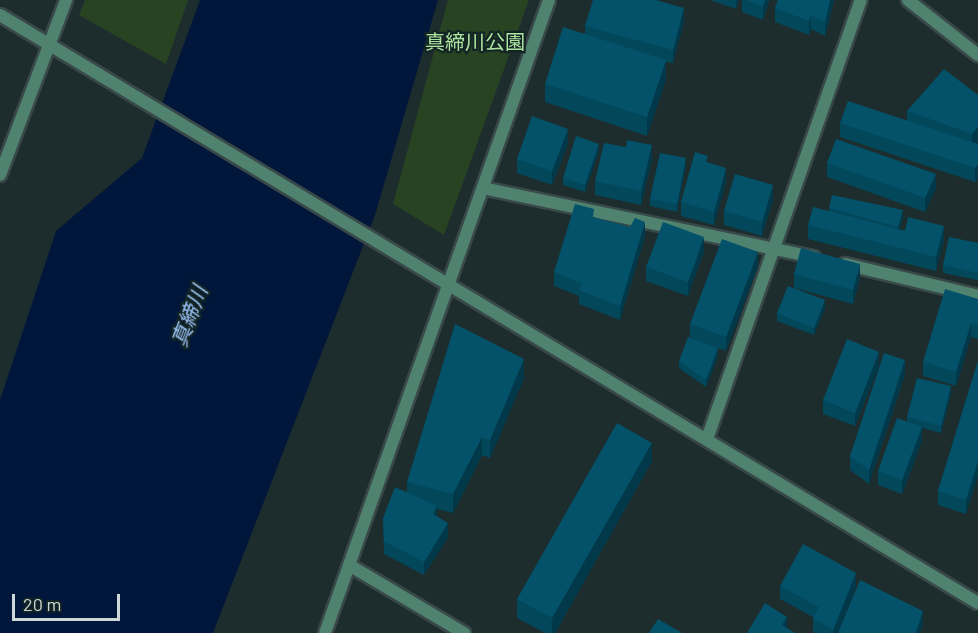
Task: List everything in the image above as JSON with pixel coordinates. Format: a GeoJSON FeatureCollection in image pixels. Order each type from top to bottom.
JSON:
{"type":"FeatureCollection","features":[{"type":"Feature","properties":{"kind":"street"},"geometry":{"type":"LineString","coordinates":[[0,174],[66,0]]}},
{"type":"Feature","properties":{"kind":"street"},"geometry":{"type":"LineString","coordinates":[[325,633],[549,0]]}},
{"type":"Feature","properties":{"kind":"street"},"geometry":{"type":"LineString","coordinates":[[707,438],[777,248],[861,0]]}},
{"type":"Feature","properties":{"kind":"street"},"geometry":{"type":"LineString","coordinates":[[908,0],[978,55]]}},
{"type":"Feature","properties":{"kind":"street"},"geometry":{"type":"LineString","coordinates":[[0,15],[150,102],[447,284],[707,438],[978,603]]}},
{"type":"Feature","properties":{"kind":"street"},"geometry":{"type":"LineString","coordinates":[[483,188],[777,248],[978,296]]}},
{"type":"Feature","properties":{"kind":"street"},"geometry":{"type":"LineString","coordinates":[[349,565],[464,633]]}},
{"type":"Feature","properties":{"kind":"green space"},"geometry":{"type":"Polygon","coordinates":[[[85,0],[188,0],[166,64],[79,15],[85,0]]]}},
{"type":"Feature","properties":{"kind":"green space","name":"真締川公園"},"geometry":{"type":"Polygon","coordinates":[[[448,0],[529,0],[444,235],[393,204],[448,0]]]}},
{"type":"Feature","properties":{"kind":"water","name":"真締川"},"geometry":{"type":"Polygon","coordinates":[[[200,0],[438,0],[375,215],[213,633],[0,633],[0,400],[56,231],[142,158],[200,0]]]}},
{"type":"Feature","properties":{"kind":"building"},"geometry":{"type":"Polygon","coordinates":[[[593,0],[656,0],[684,8],[673,50],[585,26],[593,0]]]}},
{"type":"Feature","properties":{"kind":"building"},"geometry":{"type":"Polygon","coordinates":[[[746,0],[765,0],[763,6],[746,0]]]}},
{"type":"Feature","properties":{"kind":"building"},"geometry":{"type":"Polygon","coordinates":[[[778,0],[830,0],[825,22],[811,15],[809,21],[775,8],[778,0]]]}},
{"type":"Feature","properties":{"kind":"building"},"geometry":{"type":"Polygon","coordinates":[[[563,27],[666,60],[647,117],[545,84],[563,27]]]}},
{"type":"Feature","properties":{"kind":"building"},"geometry":{"type":"Polygon","coordinates":[[[944,69],[978,95],[978,127],[972,134],[907,111],[944,69]]]}},
{"type":"Feature","properties":{"kind":"building"},"geometry":{"type":"Polygon","coordinates":[[[848,101],[978,144],[978,164],[975,168],[840,123],[848,101]]]}},
{"type":"Feature","properties":{"kind":"building"},"geometry":{"type":"Polygon","coordinates":[[[532,116],[568,129],[552,171],[517,159],[532,116]]]}},
{"type":"Feature","properties":{"kind":"building"},"geometry":{"type":"Polygon","coordinates":[[[576,136],[599,144],[585,185],[563,178],[576,136]]]}},
{"type":"Feature","properties":{"kind":"building"},"geometry":{"type":"Polygon","coordinates":[[[836,139],[936,174],[925,198],[827,163],[836,139]]]}},
{"type":"Feature","properties":{"kind":"building"},"geometry":{"type":"Polygon","coordinates":[[[627,140],[652,145],[641,191],[595,181],[604,143],[626,147],[627,140]]]}},
{"type":"Feature","properties":{"kind":"building"},"geometry":{"type":"Polygon","coordinates":[[[695,152],[708,156],[706,162],[726,168],[714,212],[681,202],[695,152]]]}},
{"type":"Feature","properties":{"kind":"building"},"geometry":{"type":"Polygon","coordinates":[[[660,153],[686,158],[677,204],[650,199],[660,153]]]}},
{"type":"Feature","properties":{"kind":"building"},"geometry":{"type":"Polygon","coordinates":[[[735,174],[773,185],[762,222],[724,211],[735,174]]]}},
{"type":"Feature","properties":{"kind":"building"},"geometry":{"type":"Polygon","coordinates":[[[832,195],[903,210],[898,227],[829,208],[832,195]]]}},
{"type":"Feature","properties":{"kind":"building"},"geometry":{"type":"Polygon","coordinates":[[[575,204],[594,209],[593,217],[630,227],[635,218],[645,222],[620,306],[579,290],[582,284],[554,272],[575,204]]]}},
{"type":"Feature","properties":{"kind":"building"},"geometry":{"type":"Polygon","coordinates":[[[813,207],[905,231],[908,217],[944,226],[936,257],[808,225],[813,207]]]}},
{"type":"Feature","properties":{"kind":"building"},"geometry":{"type":"Polygon","coordinates":[[[663,222],[704,237],[688,282],[646,267],[663,222]]]}},
{"type":"Feature","properties":{"kind":"building"},"geometry":{"type":"Polygon","coordinates":[[[949,237],[978,243],[978,273],[943,265],[949,237]]]}},
{"type":"Feature","properties":{"kind":"building"},"geometry":{"type":"Polygon","coordinates":[[[722,239],[758,252],[726,337],[690,324],[722,239]]]}},
{"type":"Feature","properties":{"kind":"building"},"geometry":{"type":"Polygon","coordinates":[[[801,248],[860,264],[853,290],[794,274],[801,248]]]}},
{"type":"Feature","properties":{"kind":"building"},"geometry":{"type":"Polygon","coordinates":[[[788,286],[825,300],[814,328],[777,313],[788,286]]]}},
{"type":"Feature","properties":{"kind":"building"},"geometry":{"type":"Polygon","coordinates":[[[945,289],[978,299],[978,325],[971,323],[956,372],[923,362],[945,289]]]}},
{"type":"Feature","properties":{"kind":"building"},"geometry":{"type":"Polygon","coordinates":[[[455,324],[524,359],[490,440],[482,437],[453,494],[407,482],[455,324]]]}},
{"type":"Feature","properties":{"kind":"building"},"geometry":{"type":"Polygon","coordinates":[[[688,337],[718,348],[706,380],[679,361],[688,337]]]}},
{"type":"Feature","properties":{"kind":"building"},"geometry":{"type":"Polygon","coordinates":[[[847,339],[879,352],[855,413],[823,400],[847,339]]]}},
{"type":"Feature","properties":{"kind":"building"},"geometry":{"type":"Polygon","coordinates":[[[884,353],[905,360],[869,470],[850,456],[884,353]]]}},
{"type":"Feature","properties":{"kind":"building"},"geometry":{"type":"Polygon","coordinates":[[[978,361],[978,461],[966,500],[938,491],[978,361]]]}},
{"type":"Feature","properties":{"kind":"building"},"geometry":{"type":"Polygon","coordinates":[[[917,378],[951,386],[941,426],[907,417],[917,378]]]}},
{"type":"Feature","properties":{"kind":"building"},"geometry":{"type":"Polygon","coordinates":[[[897,418],[922,427],[902,480],[878,471],[897,418]]]}},
{"type":"Feature","properties":{"kind":"building"},"geometry":{"type":"Polygon","coordinates":[[[617,423],[652,443],[552,618],[517,599],[617,423]]]}},
{"type":"Feature","properties":{"kind":"building"},"geometry":{"type":"Polygon","coordinates":[[[395,487],[437,506],[433,514],[448,523],[424,562],[384,541],[383,518],[395,487]]]}},
{"type":"Feature","properties":{"kind":"building"},"geometry":{"type":"Polygon","coordinates":[[[803,544],[856,573],[833,630],[813,618],[819,607],[780,586],[803,544]]]}},
{"type":"Feature","properties":{"kind":"building"},"geometry":{"type":"Polygon","coordinates":[[[860,580],[923,611],[916,633],[838,633],[860,580]]]}},
{"type":"Feature","properties":{"kind":"building"},"geometry":{"type":"Polygon","coordinates":[[[765,603],[787,617],[782,625],[795,633],[747,633],[765,603]]]}},
{"type":"Feature","properties":{"kind":"building"},"geometry":{"type":"Polygon","coordinates":[[[658,619],[682,633],[649,633],[658,619]]]}}]}
